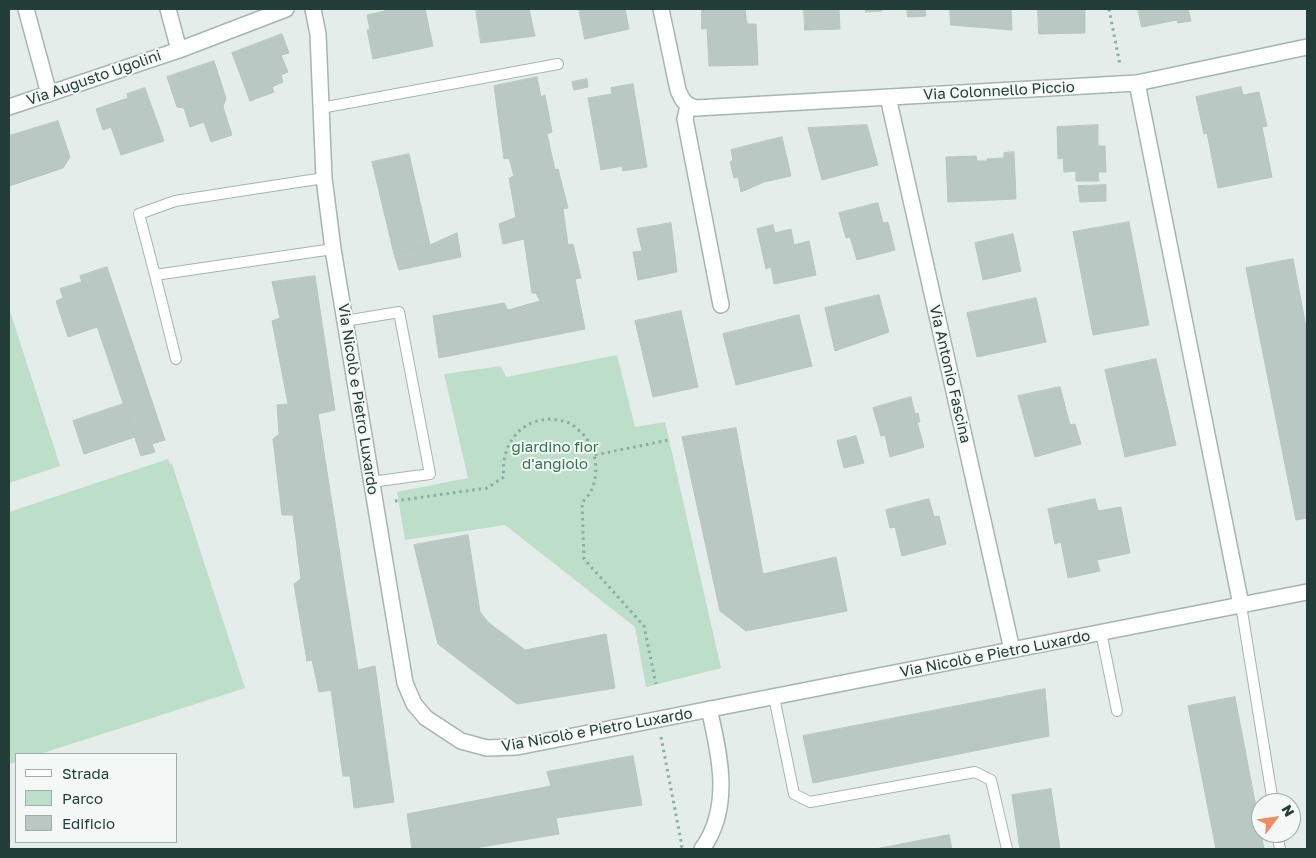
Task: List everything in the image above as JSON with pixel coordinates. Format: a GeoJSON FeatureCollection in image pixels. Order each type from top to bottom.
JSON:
{"type":"FeatureCollection","features":[{"type":"Feature","properties":{"kind":"street"},"geometry":{"type":"LineString","coordinates":[[26,9],[49,94]]}},
{"type":"Feature","properties":{"kind":"street","name":"Via Augusto Ugolini"},"geometry":{"type":"LineString","coordinates":[[168,9],[179,50]]}},
{"type":"Feature","properties":{"kind":"street","name":"Via Augusto Ugolini"},"geometry":{"type":"LineString","coordinates":[[9,106],[179,50],[286,9]]}},
{"type":"Feature","properties":{"kind":"street","name":"Via Nicolò e Pietro Luxardo"},"geometry":{"type":"LineString","coordinates":[[313,9],[318,34],[324,178],[333,249],[405,683],[414,704],[426,718],[461,741],[487,748],[517,747],[1307,592]]}},
{"type":"Feature","properties":{"kind":"street"},"geometry":{"type":"LineString","coordinates":[[661,9],[678,90],[682,100],[688,106],[685,119],[721,305]]}},
{"type":"Feature","properties":{"kind":"street","name":"Via Colonnello Piccio"},"geometry":{"type":"LineString","coordinates":[[688,106],[705,108],[1130,83],[1307,47]]}},
{"type":"Feature","properties":{"kind":"street"},"geometry":{"type":"LineString","coordinates":[[1130,83],[1241,605]]}},
{"type":"Feature","properties":{"kind":"street","name":"Via Antonio Fascina"},"geometry":{"type":"LineString","coordinates":[[888,97],[1012,650]]}},
{"type":"Feature","properties":{"kind":"street"},"geometry":{"type":"LineString","coordinates":[[702,849],[715,824],[722,793],[720,762],[709,710]]}},
{"type":"Feature","properties":{"kind":"lane"},"geometry":{"type":"LineString","coordinates":[[321,108],[558,64]]}},
{"type":"Feature","properties":{"kind":"lane"},"geometry":{"type":"LineString","coordinates":[[176,359],[138,214],[175,200],[324,178]]}},
{"type":"Feature","properties":{"kind":"lane"},"geometry":{"type":"LineString","coordinates":[[155,275],[333,249]]}},
{"type":"Feature","properties":{"kind":"lane"},"geometry":{"type":"LineString","coordinates":[[345,321],[399,312],[430,474],[372,482]]}},
{"type":"Feature","properties":{"kind":"lane"},"geometry":{"type":"LineString","coordinates":[[1241,605],[1271,793]]}},
{"type":"Feature","properties":{"kind":"lane"},"geometry":{"type":"LineString","coordinates":[[1101,632],[1117,711]]}},
{"type":"Feature","properties":{"kind":"lane"},"geometry":{"type":"LineString","coordinates":[[774,698],[794,794],[810,802],[975,772],[991,780],[1007,849]]}},
{"type":"Feature","properties":{"kind":"path"},"geometry":{"type":"LineString","coordinates":[[1109,9],[1130,83]]}},
{"type":"Feature","properties":{"kind":"path"},"geometry":{"type":"LineString","coordinates":[[390,502],[487,488],[504,476],[502,466],[505,452],[515,435],[528,424],[545,420],[568,422],[585,437],[595,455],[596,471],[591,491],[582,503],[584,559],[644,626],[656,684]]}},
{"type":"Feature","properties":{"kind":"path"},"geometry":{"type":"LineString","coordinates":[[595,455],[669,440]]}},
{"type":"Feature","properties":{"kind":"path"},"geometry":{"type":"LineString","coordinates":[[665,733],[661,738],[682,846],[679,849]]}},
{"type":"Feature","properties":{"kind":"green space"},"geometry":{"type":"Polygon","coordinates":[[[9,308],[60,466],[9,483],[9,308]]]}},
{"type":"Feature","properties":{"kind":"green space","name":"giardino fior d'angiolo"},"geometry":{"type":"Polygon","coordinates":[[[617,355],[635,427],[665,422],[721,668],[646,687],[635,627],[505,525],[405,540],[397,492],[468,478],[444,374],[501,366],[506,377],[617,355]]]}},
{"type":"Feature","properties":{"kind":"green space"},"geometry":{"type":"Polygon","coordinates":[[[168,459],[170,464],[172,464],[245,688],[43,753],[15,753],[15,762],[9,764],[9,512],[168,459]]]}},
{"type":"Feature","properties":{"kind":"building"},"geometry":{"type":"Polygon","coordinates":[[[387,9],[425,9],[433,46],[373,59],[367,30],[370,30],[367,15],[387,9]]]}},
{"type":"Feature","properties":{"kind":"building"},"geometry":{"type":"Polygon","coordinates":[[[476,9],[529,9],[535,36],[481,43],[476,9]]]}},
{"type":"Feature","properties":{"kind":"building"},"geometry":{"type":"Polygon","coordinates":[[[579,9],[625,9],[629,29],[585,39],[579,9]]]}},
{"type":"Feature","properties":{"kind":"building"},"geometry":{"type":"Polygon","coordinates":[[[702,9],[745,9],[747,24],[756,24],[758,65],[709,66],[707,28],[702,29],[702,9]]]}},
{"type":"Feature","properties":{"kind":"building"},"geometry":{"type":"Polygon","coordinates":[[[804,9],[839,9],[840,29],[805,30],[804,9]]]}},
{"type":"Feature","properties":{"kind":"building"},"geometry":{"type":"Polygon","coordinates":[[[866,9],[882,9],[882,11],[866,12],[866,9]]]}},
{"type":"Feature","properties":{"kind":"building"},"geometry":{"type":"Polygon","coordinates":[[[907,9],[925,9],[926,16],[908,17],[907,9]]]}},
{"type":"Feature","properties":{"kind":"building"},"geometry":{"type":"Polygon","coordinates":[[[950,9],[1011,9],[1012,30],[951,25],[950,9]]]}},
{"type":"Feature","properties":{"kind":"building"},"geometry":{"type":"Polygon","coordinates":[[[1038,9],[1085,9],[1085,33],[1039,34],[1038,9]]]}},
{"type":"Feature","properties":{"kind":"building"},"geometry":{"type":"Polygon","coordinates":[[[1138,9],[1188,9],[1191,21],[1178,23],[1177,20],[1142,27],[1138,9]]]}},
{"type":"Feature","properties":{"kind":"building"},"geometry":{"type":"Polygon","coordinates":[[[282,34],[289,53],[281,55],[288,72],[281,75],[283,82],[272,87],[274,92],[250,101],[232,53],[282,34]]]}},
{"type":"Feature","properties":{"kind":"building"},"geometry":{"type":"Polygon","coordinates":[[[214,61],[226,98],[223,107],[232,135],[211,142],[204,122],[190,127],[184,108],[177,107],[167,77],[214,61]]]}},
{"type":"Feature","properties":{"kind":"building"},"geometry":{"type":"Polygon","coordinates":[[[537,77],[541,97],[545,95],[552,132],[547,134],[555,170],[558,169],[568,208],[563,209],[568,245],[573,244],[581,278],[575,279],[585,329],[439,358],[433,316],[504,303],[508,310],[540,301],[536,293],[532,293],[524,239],[503,244],[499,224],[516,217],[509,178],[514,176],[509,158],[504,159],[494,86],[537,77]]]}},
{"type":"Feature","properties":{"kind":"building"},"geometry":{"type":"Polygon","coordinates":[[[587,79],[588,87],[574,90],[572,82],[587,79]]]}},
{"type":"Feature","properties":{"kind":"building"},"geometry":{"type":"Polygon","coordinates":[[[633,84],[647,167],[623,171],[622,166],[601,170],[588,98],[612,94],[611,88],[633,84]]]}},
{"type":"Feature","properties":{"kind":"building"},"geometry":{"type":"Polygon","coordinates":[[[1241,87],[1243,95],[1259,92],[1267,126],[1262,127],[1272,177],[1218,188],[1207,133],[1204,134],[1196,97],[1241,87]]]}},
{"type":"Feature","properties":{"kind":"building"},"geometry":{"type":"Polygon","coordinates":[[[145,88],[164,141],[121,155],[111,127],[103,130],[96,109],[128,98],[127,94],[145,88]]]}},
{"type":"Feature","properties":{"kind":"building"},"geometry":{"type":"Polygon","coordinates":[[[58,121],[70,157],[63,168],[9,186],[9,136],[58,121]]]}},
{"type":"Feature","properties":{"kind":"building"},"geometry":{"type":"Polygon","coordinates":[[[867,125],[878,165],[822,180],[808,128],[867,125]]]}},
{"type":"Feature","properties":{"kind":"building"},"geometry":{"type":"Polygon","coordinates":[[[1098,125],[1098,146],[1105,146],[1106,172],[1098,172],[1099,181],[1076,181],[1076,171],[1064,172],[1063,158],[1058,159],[1057,127],[1098,125]]]}},
{"type":"Feature","properties":{"kind":"building"},"geometry":{"type":"Polygon","coordinates":[[[782,137],[791,176],[764,182],[741,192],[738,177],[734,178],[730,162],[733,160],[731,150],[782,137]]]}},
{"type":"Feature","properties":{"kind":"building"},"geometry":{"type":"Polygon","coordinates":[[[1014,152],[1016,199],[948,202],[946,157],[976,156],[977,161],[987,161],[987,159],[1004,158],[1004,153],[1014,152]]]}},
{"type":"Feature","properties":{"kind":"building"},"geometry":{"type":"Polygon","coordinates":[[[409,154],[430,245],[394,254],[372,162],[409,154]]]}},
{"type":"Feature","properties":{"kind":"building"},"geometry":{"type":"Polygon","coordinates":[[[1106,185],[1106,201],[1080,202],[1078,186],[1106,185]]]}},
{"type":"Feature","properties":{"kind":"building"},"geometry":{"type":"Polygon","coordinates":[[[878,203],[883,223],[888,222],[895,250],[857,260],[850,237],[846,238],[839,213],[878,203]]]}},
{"type":"Feature","properties":{"kind":"building"},"geometry":{"type":"Polygon","coordinates":[[[1129,222],[1149,325],[1093,335],[1073,232],[1129,222]]]}},
{"type":"Feature","properties":{"kind":"building"},"geometry":{"type":"Polygon","coordinates":[[[671,223],[677,272],[638,280],[633,252],[642,251],[637,229],[671,223]]]}},
{"type":"Feature","properties":{"kind":"building"},"geometry":{"type":"Polygon","coordinates":[[[773,225],[775,233],[791,229],[794,245],[809,241],[816,275],[774,284],[771,267],[766,269],[757,229],[773,225]]]}},
{"type":"Feature","properties":{"kind":"building"},"geometry":{"type":"Polygon","coordinates":[[[457,233],[461,257],[399,270],[394,254],[430,245],[457,233]]]}},
{"type":"Feature","properties":{"kind":"building"},"geometry":{"type":"Polygon","coordinates":[[[1013,234],[1021,271],[983,280],[975,243],[1013,234]]]}},
{"type":"Feature","properties":{"kind":"building"},"geometry":{"type":"Polygon","coordinates":[[[1293,259],[1307,332],[1307,518],[1296,520],[1246,268],[1293,259]]]}},
{"type":"Feature","properties":{"kind":"building"},"geometry":{"type":"Polygon","coordinates":[[[107,267],[165,440],[152,444],[155,452],[141,456],[80,276],[107,267]]]}},
{"type":"Feature","properties":{"kind":"building"},"geometry":{"type":"Polygon","coordinates":[[[315,276],[335,410],[318,414],[358,670],[375,666],[394,802],[354,808],[350,776],[343,776],[331,690],[319,692],[312,660],[307,661],[294,584],[301,579],[293,515],[282,515],[273,439],[279,434],[277,405],[288,404],[272,321],[280,318],[272,282],[315,276]]]}},
{"type":"Feature","properties":{"kind":"building"},"geometry":{"type":"Polygon","coordinates":[[[82,282],[97,327],[68,337],[56,301],[63,298],[60,289],[82,282]]]}},
{"type":"Feature","properties":{"kind":"building"},"geometry":{"type":"Polygon","coordinates":[[[879,295],[889,332],[835,351],[825,308],[879,295]]]}},
{"type":"Feature","properties":{"kind":"building"},"geometry":{"type":"Polygon","coordinates":[[[1036,298],[1046,342],[977,357],[967,313],[1036,298]]]}},
{"type":"Feature","properties":{"kind":"building"},"geometry":{"type":"Polygon","coordinates":[[[681,311],[698,387],[653,397],[635,321],[681,311]]]}},
{"type":"Feature","properties":{"kind":"building"},"geometry":{"type":"Polygon","coordinates":[[[799,315],[812,366],[736,385],[723,334],[799,315]]]}},
{"type":"Feature","properties":{"kind":"building"},"geometry":{"type":"Polygon","coordinates":[[[1156,359],[1176,445],[1125,457],[1105,370],[1156,359]]]}},
{"type":"Feature","properties":{"kind":"building"},"geometry":{"type":"Polygon","coordinates":[[[1060,387],[1070,425],[1075,424],[1081,444],[1035,457],[1018,396],[1060,387]]]}},
{"type":"Feature","properties":{"kind":"building"},"geometry":{"type":"Polygon","coordinates":[[[911,397],[915,414],[918,413],[920,422],[917,422],[924,447],[890,457],[885,435],[881,436],[873,408],[911,397]]]}},
{"type":"Feature","properties":{"kind":"building"},"geometry":{"type":"Polygon","coordinates":[[[123,404],[135,437],[84,454],[73,421],[123,404]]]}},
{"type":"Feature","properties":{"kind":"building"},"geometry":{"type":"Polygon","coordinates":[[[736,428],[763,574],[836,557],[847,611],[746,631],[720,611],[682,437],[736,428]]]}},
{"type":"Feature","properties":{"kind":"building"},"geometry":{"type":"Polygon","coordinates":[[[856,436],[864,463],[844,468],[837,441],[856,436]]]}},
{"type":"Feature","properties":{"kind":"building"},"geometry":{"type":"Polygon","coordinates":[[[929,499],[934,517],[939,516],[946,544],[902,556],[895,527],[890,528],[886,510],[929,499]]]}},
{"type":"Feature","properties":{"kind":"building"},"geometry":{"type":"Polygon","coordinates":[[[1095,499],[1098,511],[1121,507],[1130,553],[1097,560],[1100,571],[1068,578],[1061,542],[1055,544],[1048,509],[1095,499]]]}},
{"type":"Feature","properties":{"kind":"building"},"geometry":{"type":"Polygon","coordinates":[[[468,535],[480,612],[489,623],[525,650],[606,634],[615,688],[517,704],[438,644],[414,545],[468,535]]]}},
{"type":"Feature","properties":{"kind":"building"},"geometry":{"type":"Polygon","coordinates":[[[1045,689],[1049,736],[813,783],[803,736],[1045,689]]]}},
{"type":"Feature","properties":{"kind":"building"},"geometry":{"type":"Polygon","coordinates":[[[1235,697],[1253,793],[1251,793],[1251,843],[1263,843],[1264,849],[1216,849],[1188,706],[1235,697]]]}},
{"type":"Feature","properties":{"kind":"building"},"geometry":{"type":"Polygon","coordinates":[[[633,756],[642,805],[556,818],[559,834],[469,849],[412,849],[407,814],[551,786],[547,772],[633,756]]]}},
{"type":"Feature","properties":{"kind":"building"},"geometry":{"type":"Polygon","coordinates":[[[1051,789],[1060,849],[1020,849],[1012,795],[1051,789]]]}},
{"type":"Feature","properties":{"kind":"building"},"geometry":{"type":"Polygon","coordinates":[[[949,835],[952,849],[876,849],[949,835]]]}}]}
